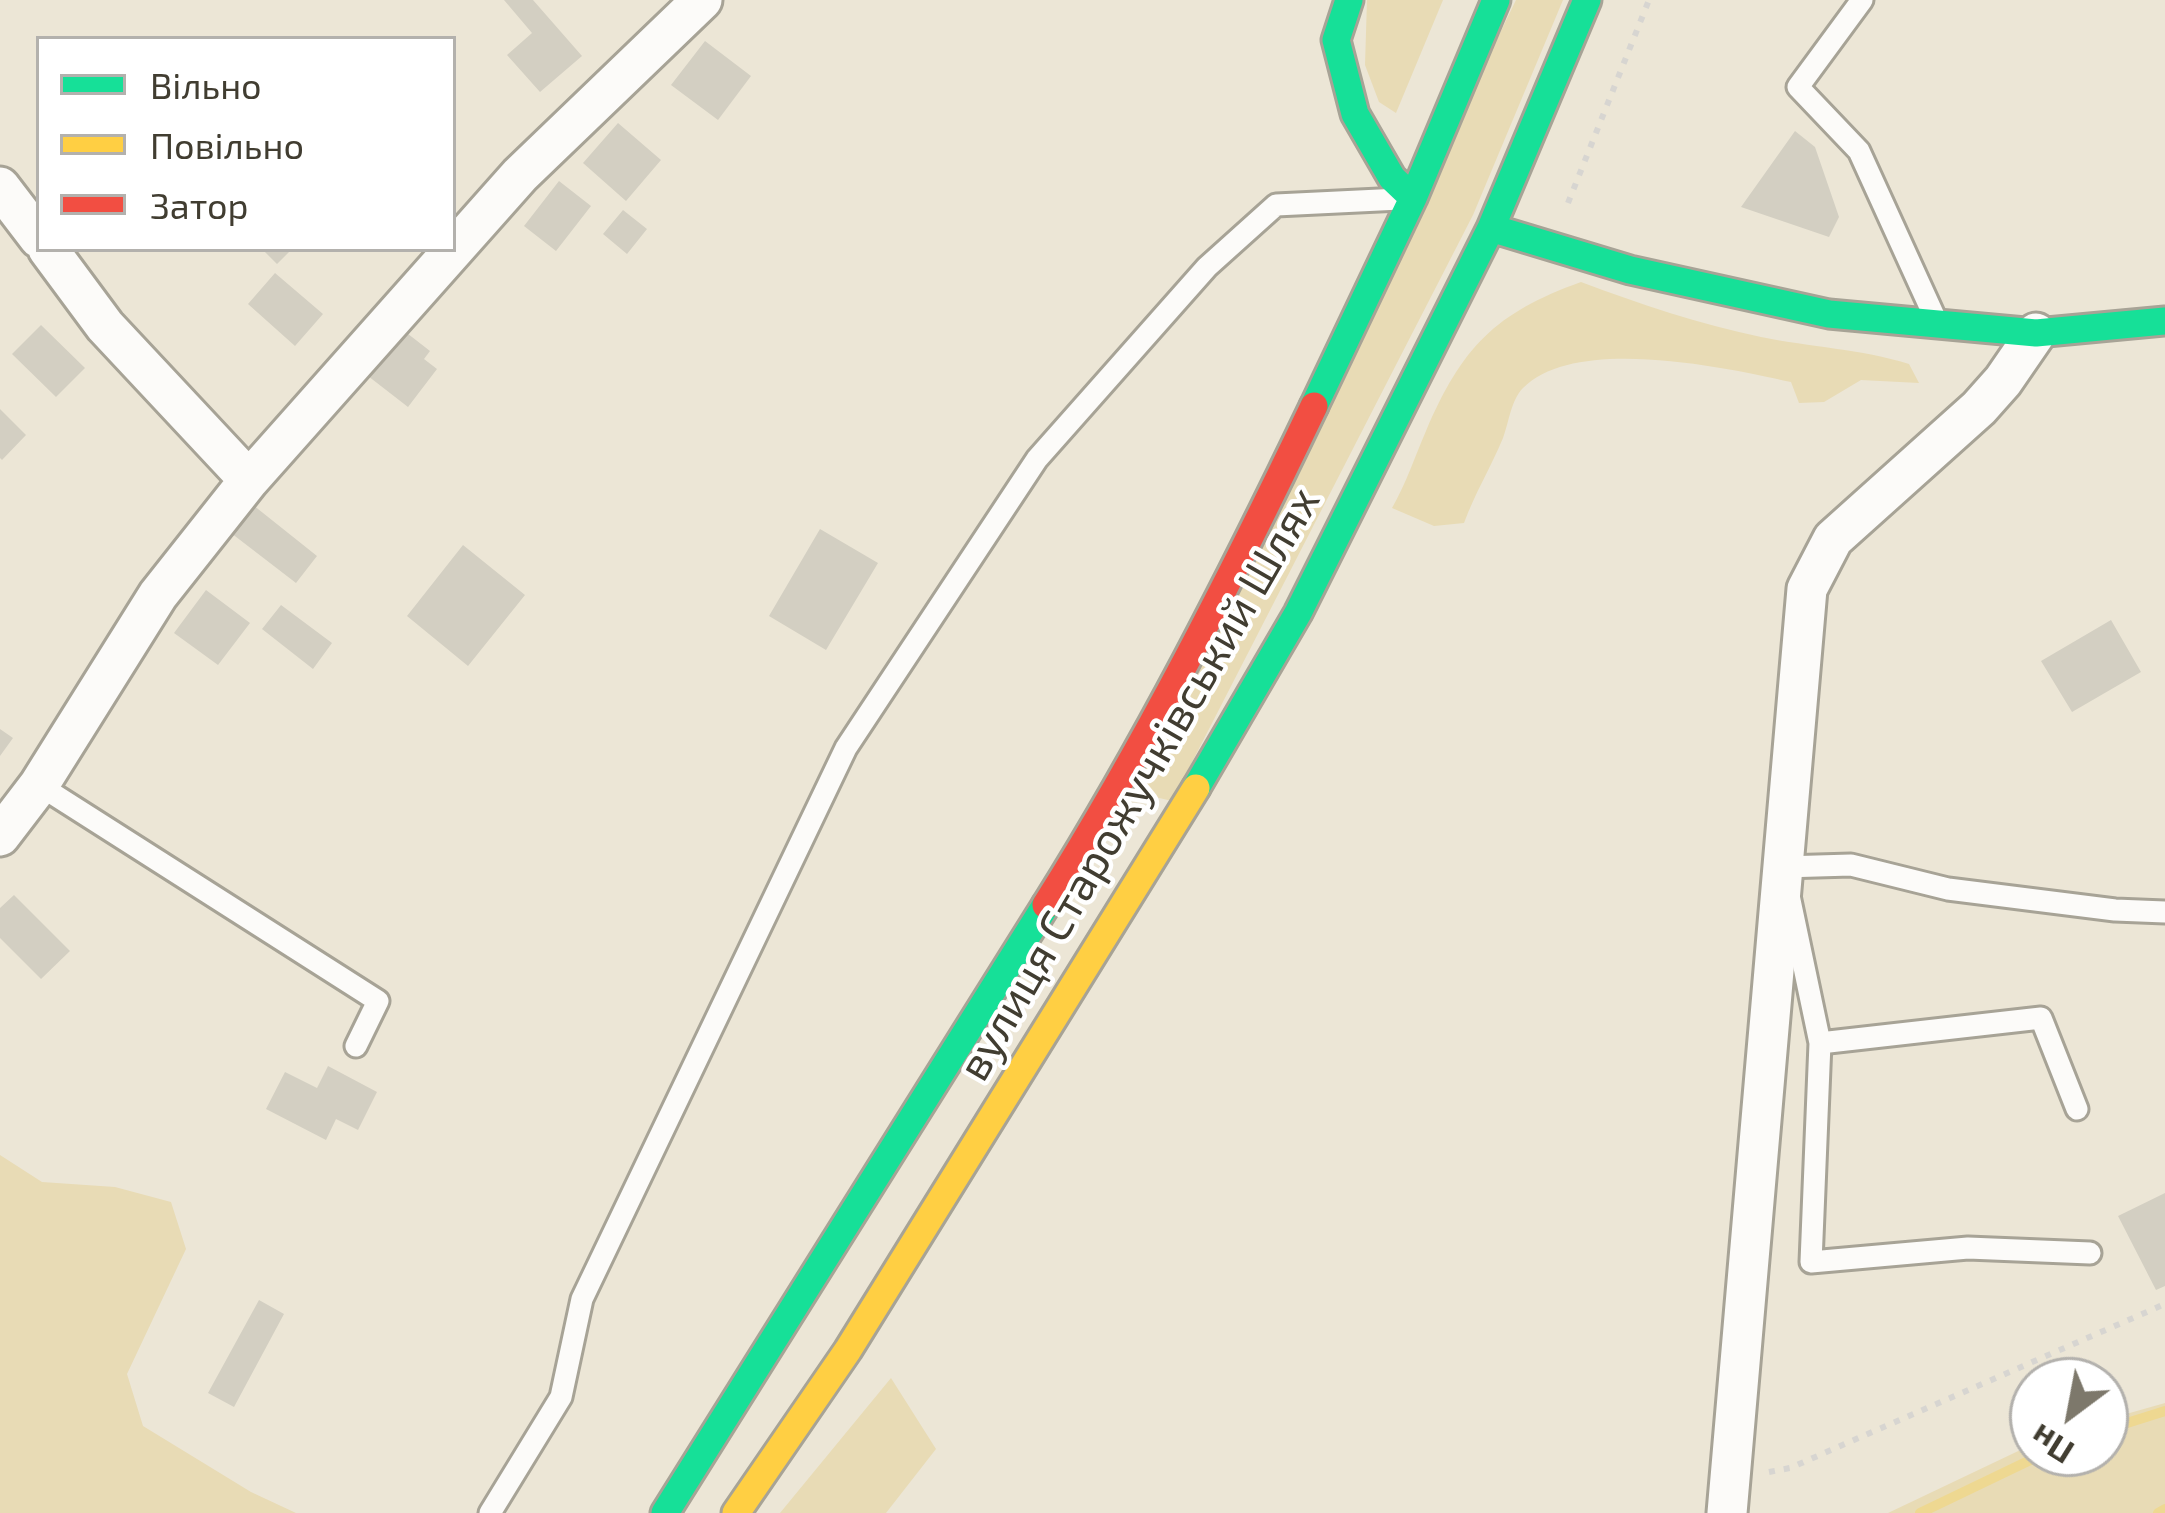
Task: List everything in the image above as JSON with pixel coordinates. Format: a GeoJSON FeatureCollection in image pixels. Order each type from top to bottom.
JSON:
{"type":"FeatureCollection","features":[{"type":"Feature","properties":{"kind":"main road"},"geometry":{"type":"LineString","coordinates":[[1349,0],[1336,40],[1355,114],[1392,178],[1413,198]]}},
{"type":"Feature","properties":{"kind":"main road","name":"вулиця Старожучківський Шлях"},"geometry":{"type":"LineString","coordinates":[[736,1513],[848,1350],[1142,814],[1227,587],[1413,198],[1496,0]]}},
{"type":"Feature","properties":{"kind":"main road","name":"вулиця Старожучківський Шлях"},"geometry":{"type":"LineString","coordinates":[[665,1513],[1142,814],[1298,613],[1491,228],[1587,0]]}},
{"type":"Feature","properties":{"kind":"main road"},"geometry":{"type":"LineString","coordinates":[[1491,228],[1630,270],[1829,314],[2036,333],[2165,321]]}},
{"type":"Feature","properties":{"kind":"street"},"geometry":{"type":"LineString","coordinates":[[456,247],[520,175],[702,0]]}},
{"type":"Feature","properties":{"kind":"street"},"geometry":{"type":"LineString","coordinates":[[0,187],[36,234]]}},
{"type":"Feature","properties":{"kind":"street"},"geometry":{"type":"LineString","coordinates":[[49,252],[105,326],[249,480]]}},
{"type":"Feature","properties":{"kind":"street"},"geometry":{"type":"LineString","coordinates":[[0,836],[39,785],[158,595],[249,480],[452,252]]}},
{"type":"Feature","properties":{"kind":"street"},"geometry":{"type":"LineString","coordinates":[[1729,1497],[1807,589],[1833,539],[1979,408],[2036,333]]}},
{"type":"Feature","properties":{"kind":"lane"},"geometry":{"type":"LineString","coordinates":[[1862,0],[1798,87],[1859,151],[1937,324]]}},
{"type":"Feature","properties":{"kind":"lane"},"geometry":{"type":"LineString","coordinates":[[490,1513],[561,1397],[582,1299],[846,748],[1036,459],[1207,267],[1276,205],[1413,198]]}},
{"type":"Feature","properties":{"kind":"lane"},"geometry":{"type":"LineString","coordinates":[[39,785],[379,1001],[356,1046]]}},
{"type":"Feature","properties":{"kind":"lane"},"geometry":{"type":"LineString","coordinates":[[2090,1253],[1968,1248],[1811,1262],[1820,1042],[1783,867],[1851,865],[1948,889],[2165,912]]}},
{"type":"Feature","properties":{"kind":"lane"},"geometry":{"type":"LineString","coordinates":[[1820,1042],[2041,1018],[2077,1109]]}},
{"type":"Feature","properties":{"kind":"path"},"geometry":{"type":"LineString","coordinates":[[1552,246],[1649,0]]}},
{"type":"Feature","properties":{"kind":"path"},"geometry":{"type":"LineString","coordinates":[[1729,1497],[2165,1304]]}},
{"type":"Feature","properties":{"kind":"shaded area"},"geometry":{"type":"Polygon","coordinates":[[[1367,0],[1443,0],[1396,113],[1379,102],[1365,65],[1367,0]]]}},
{"type":"Feature","properties":{"kind":"shaded area"},"geometry":{"type":"Polygon","coordinates":[[[1516,0],[1563,0],[1473,215],[1172,801],[1151,796],[1140,777],[1516,0]]]}},
{"type":"Feature","properties":{"kind":"shaded area"},"geometry":{"type":"Polygon","coordinates":[[[1581,282],[1738,332],[1909,364],[1919,383],[1861,380],[1824,402],[1799,403],[1791,382],[1728,369],[1651,360],[1577,363],[1547,372],[1519,393],[1464,523],[1434,526],[1392,508],[1439,402],[1468,355],[1504,321],[1581,282]]]}},
{"type":"Feature","properties":{"kind":"shaded area"},"geometry":{"type":"Polygon","coordinates":[[[0,1155],[42,1182],[115,1187],[171,1202],[186,1249],[127,1374],[143,1426],[251,1492],[296,1513],[0,1513],[0,1155]]]}},
{"type":"Feature","properties":{"kind":"shaded area"},"geometry":{"type":"Polygon","coordinates":[[[891,1378],[936,1449],[886,1513],[780,1513],[891,1378]]]}},
{"type":"Feature","properties":{"kind":"shaded area"},"geometry":{"type":"Polygon","coordinates":[[[2165,1403],[2165,1513],[1888,1513],[2009,1455],[2009,1477],[2129,1477],[2129,1413],[2165,1403]]]}},
{"type":"Feature","properties":{"kind":"building"},"geometry":{"type":"Polygon","coordinates":[[[504,0],[533,0],[582,56],[540,92],[507,55],[532,33],[504,0]]]}},
{"type":"Feature","properties":{"kind":"building"},"geometry":{"type":"Polygon","coordinates":[[[705,41],[751,76],[718,120],[671,85],[705,41]]]}},
{"type":"Feature","properties":{"kind":"building"},"geometry":{"type":"Polygon","coordinates":[[[618,123],[661,160],[626,201],[583,163],[618,123]]]}},
{"type":"Feature","properties":{"kind":"building"},"geometry":{"type":"Polygon","coordinates":[[[1795,131],[1815,147],[1839,217],[1829,237],[1741,207],[1795,131]]]}},
{"type":"Feature","properties":{"kind":"building"},"geometry":{"type":"Polygon","coordinates":[[[559,181],[591,206],[556,251],[524,226],[559,181]]]}},
{"type":"Feature","properties":{"kind":"building"},"geometry":{"type":"Polygon","coordinates":[[[623,210],[647,229],[627,254],[603,234],[623,210]]]}},
{"type":"Feature","properties":{"kind":"building"},"geometry":{"type":"Polygon","coordinates":[[[265,252],[289,252],[277,264],[265,252]]]}},
{"type":"Feature","properties":{"kind":"building"},"geometry":{"type":"Polygon","coordinates":[[[275,273],[323,314],[295,346],[248,304],[275,273]]]}},
{"type":"Feature","properties":{"kind":"building"},"geometry":{"type":"Polygon","coordinates":[[[41,325],[85,368],[56,397],[12,354],[41,325]]]}},
{"type":"Feature","properties":{"kind":"building"},"geometry":{"type":"Polygon","coordinates":[[[403,330],[430,351],[424,359],[437,369],[408,407],[368,376],[403,330]]]}},
{"type":"Feature","properties":{"kind":"building"},"geometry":{"type":"Polygon","coordinates":[[[0,409],[26,435],[2,460],[0,458],[0,409]]]}},
{"type":"Feature","properties":{"kind":"building"},"geometry":{"type":"Polygon","coordinates":[[[253,505],[317,556],[296,583],[231,533],[253,505]]]}},
{"type":"Feature","properties":{"kind":"building"},"geometry":{"type":"Polygon","coordinates":[[[820,529],[878,563],[826,650],[769,616],[820,529]]]}},
{"type":"Feature","properties":{"kind":"building"},"geometry":{"type":"Polygon","coordinates":[[[463,545],[525,595],[468,666],[407,616],[463,545]]]}},
{"type":"Feature","properties":{"kind":"building"},"geometry":{"type":"Polygon","coordinates":[[[206,590],[250,623],[218,665],[174,633],[206,590]]]}},
{"type":"Feature","properties":{"kind":"building"},"geometry":{"type":"Polygon","coordinates":[[[281,605],[332,643],[313,669],[262,629],[281,605]]]}},
{"type":"Feature","properties":{"kind":"building"},"geometry":{"type":"Polygon","coordinates":[[[2111,620],[2141,672],[2072,712],[2041,661],[2111,620]]]}},
{"type":"Feature","properties":{"kind":"building"},"geometry":{"type":"Polygon","coordinates":[[[0,729],[13,738],[0,756],[0,729]]]}},
{"type":"Feature","properties":{"kind":"building"},"geometry":{"type":"Polygon","coordinates":[[[14,895],[70,951],[41,979],[0,938],[0,908],[14,895]]]}},
{"type":"Feature","properties":{"kind":"building"},"geometry":{"type":"Polygon","coordinates":[[[328,1066],[377,1092],[358,1130],[336,1119],[326,1140],[266,1109],[285,1072],[317,1088],[328,1066]]]}},
{"type":"Feature","properties":{"kind":"building"},"geometry":{"type":"Polygon","coordinates":[[[2165,1193],[2165,1286],[2156,1290],[2118,1216],[2165,1193]]]}},
{"type":"Feature","properties":{"kind":"building"},"geometry":{"type":"Polygon","coordinates":[[[259,1300],[284,1314],[234,1407],[208,1393],[259,1300]]]}},
{"type":"Feature","properties":{"kind":"waterway"},"geometry":{"type":"LineString","coordinates":[[2129,1422],[2165,1411]]}},
{"type":"Feature","properties":{"kind":"waterway"},"geometry":{"type":"LineString","coordinates":[[1920,1513],[2009,1470]]}},
{"type":"Feature","properties":{"kind":"waterway"},"geometry":{"type":"LineString","coordinates":[[2158,1513],[2165,1509]]}},
{"type":"Feature","properties":{"kind":"traffic: fast"},"geometry":{"type":"LineString","coordinates":[[1349,0],[1336,40],[1355,114],[1392,178],[1413,198]]}},
{"type":"Feature","properties":{"kind":"traffic: fast"},"geometry":{"type":"LineString","coordinates":[[1314,406],[1413,198],[1496,0]]}},
{"type":"Feature","properties":{"kind":"traffic: fast"},"geometry":{"type":"LineString","coordinates":[[1196,788],[1298,613],[1491,228],[1587,0]]}},
{"type":"Feature","properties":{"kind":"traffic: fast"},"geometry":{"type":"LineString","coordinates":[[1491,228],[1630,270],[1829,314],[2036,333],[2165,321]]}},
{"type":"Feature","properties":{"kind":"traffic: fast"},"geometry":{"type":"LineString","coordinates":[[665,1513],[1046,905]]}},
{"type":"Feature","properties":{"kind":"traffic: slow"},"geometry":{"type":"LineString","coordinates":[[736,1513],[848,1350],[1196,788]]}},
{"type":"Feature","properties":{"kind":"traffic: jam"},"geometry":{"type":"LineString","coordinates":[[1046,905],[1187,659],[1314,406]]}}]}
